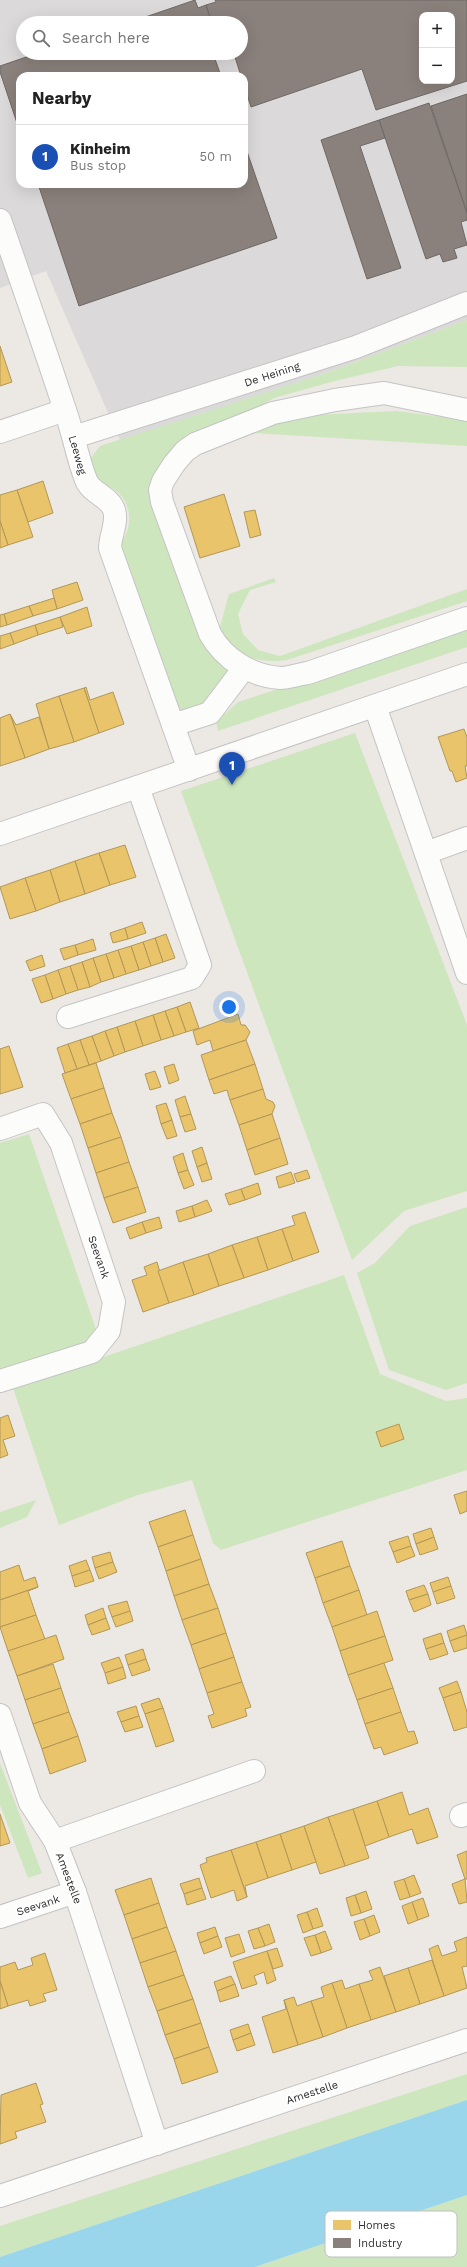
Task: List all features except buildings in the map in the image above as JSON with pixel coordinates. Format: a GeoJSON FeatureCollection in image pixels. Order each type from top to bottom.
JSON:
{"type":"FeatureCollection","features":[{"type":"Feature","properties":{"kind":"street","name":"Leeweg"},"geometry":{"type":"LineString","coordinates":[[0,220],[74,437],[86,480],[93,491],[106,500],[114,509],[115,522],[110,536],[110,548],[189,770]]}},
{"type":"Feature","properties":{"kind":"street","name":"De Heining"},"geometry":{"type":"LineString","coordinates":[[74,437],[356,348],[467,303]]}},
{"type":"Feature","properties":{"kind":"street"},"geometry":{"type":"LineString","coordinates":[[467,410],[384,393],[334,400],[266,416],[195,444],[174,464],[160,490],[162,502],[210,634],[217,648],[244,668],[281,678],[308,673],[467,618]]}},
{"type":"Feature","properties":{"kind":"street"},"geometry":{"type":"LineString","coordinates":[[0,432],[65,410]]}},
{"type":"Feature","properties":{"kind":"street"},"geometry":{"type":"LineString","coordinates":[[173,725],[210,713],[244,668]]}},
{"type":"Feature","properties":{"kind":"street"},"geometry":{"type":"LineString","coordinates":[[0,834],[467,674]]}},
{"type":"Feature","properties":{"kind":"street"},"geometry":{"type":"LineString","coordinates":[[375,706],[467,973]]}},
{"type":"Feature","properties":{"kind":"street"},"geometry":{"type":"LineString","coordinates":[[68,1017],[192,978],[200,965],[138,787]]}},
{"type":"Feature","properties":{"kind":"street"},"geometry":{"type":"LineString","coordinates":[[426,853],[467,838]]}},
{"type":"Feature","properties":{"kind":"street","name":"Seevank"},"geometry":{"type":"LineString","coordinates":[[0,1129],[43,1114],[61,1143],[114,1302],[109,1331],[92,1352],[0,1381]]}},
{"type":"Feature","properties":{"kind":"street","name":"Amestelle"},"geometry":{"type":"LineString","coordinates":[[0,1715],[30,1803],[54,1842],[75,1892],[157,2144]]}},
{"type":"Feature","properties":{"kind":"street","name":"Amestelle"},"geometry":{"type":"LineString","coordinates":[[54,1842],[254,1771]]}},
{"type":"Feature","properties":{"kind":"street","name":"Seevank"},"geometry":{"type":"LineString","coordinates":[[0,1917],[75,1892]]}},
{"type":"Feature","properties":{"kind":"street","name":"Amestelle"},"geometry":{"type":"LineString","coordinates":[[0,2196],[467,2040]]}},
{"type":"Feature","properties":{"kind":"shaded area"},"geometry":{"type":"Polygon","coordinates":[[[0,0],[467,0],[467,320],[323,374],[120,440],[46,271],[0,288],[0,0]]]}},
{"type":"Feature","properties":{"kind":"green space"},"geometry":{"type":"Polygon","coordinates":[[[467,320],[467,367],[398,366],[331,382],[274,398],[195,444],[163,481],[210,634],[244,668],[184,722],[119,545],[125,537],[128,527],[128,508],[118,492],[110,487],[99,484],[90,459],[100,446],[323,374],[467,320]]]}},
{"type":"Feature","properties":{"kind":"green space"},"geometry":{"type":"Polygon","coordinates":[[[396,411],[467,420],[467,446],[236,432],[313,415],[396,411]]]}},
{"type":"Feature","properties":{"kind":"green space"},"geometry":{"type":"Polygon","coordinates":[[[274,578],[276,582],[250,590],[238,614],[243,634],[258,650],[280,656],[467,589],[467,601],[287,660],[265,661],[249,657],[242,653],[218,634],[229,594],[274,578]]]}},
{"type":"Feature","properties":{"kind":"green space"},"geometry":{"type":"Polygon","coordinates":[[[467,628],[467,647],[218,731],[216,722],[238,702],[467,628]]]}},
{"type":"Feature","properties":{"kind":"green space"},"geometry":{"type":"Polygon","coordinates":[[[355,733],[467,1025],[467,1191],[404,1211],[352,1260],[181,791],[355,733]]]}},
{"type":"Feature","properties":{"kind":"green space"},"geometry":{"type":"Polygon","coordinates":[[[29,1134],[99,1338],[0,1371],[0,1143],[29,1134]]]}},
{"type":"Feature","properties":{"kind":"green space"},"geometry":{"type":"Polygon","coordinates":[[[467,1207],[467,1383],[446,1390],[389,1370],[357,1273],[375,1263],[410,1226],[467,1207]]]}},
{"type":"Feature","properties":{"kind":"green space"},"geometry":{"type":"Polygon","coordinates":[[[344,1275],[380,1374],[446,1401],[467,1398],[467,1470],[221,1550],[213,1543],[192,1480],[138,1495],[59,1525],[13,1388],[344,1275]]]}},
{"type":"Feature","properties":{"kind":"green space"},"geometry":{"type":"Polygon","coordinates":[[[36,1500],[27,1517],[0,1528],[0,1512],[36,1500]]]}},
{"type":"Feature","properties":{"kind":"green space"},"geometry":{"type":"Polygon","coordinates":[[[0,1763],[42,1873],[28,1878],[0,1805],[0,1763]]]}},
{"type":"Feature","properties":{"kind":"green space"},"geometry":{"type":"Polygon","coordinates":[[[467,2074],[467,2100],[0,2257],[0,2226],[467,2074]]]}},
{"type":"Feature","properties":{"kind":"green space"},"geometry":{"type":"Polygon","coordinates":[[[467,2195],[467,2267],[255,2267],[325,2243],[325,2257],[457,2257],[457,2211],[420,2211],[467,2195]]]}},
{"type":"Feature","properties":{"kind":"water"},"geometry":{"type":"Polygon","coordinates":[[[467,2100],[467,2195],[420,2211],[325,2211],[325,2243],[255,2267],[0,2267],[0,2257],[467,2100]]]}},
{"type":"Feature","properties":{"kind":"place","name":"Kinheim"},"geometry":{"type":"Point","coordinates":[232,785]}}]}
